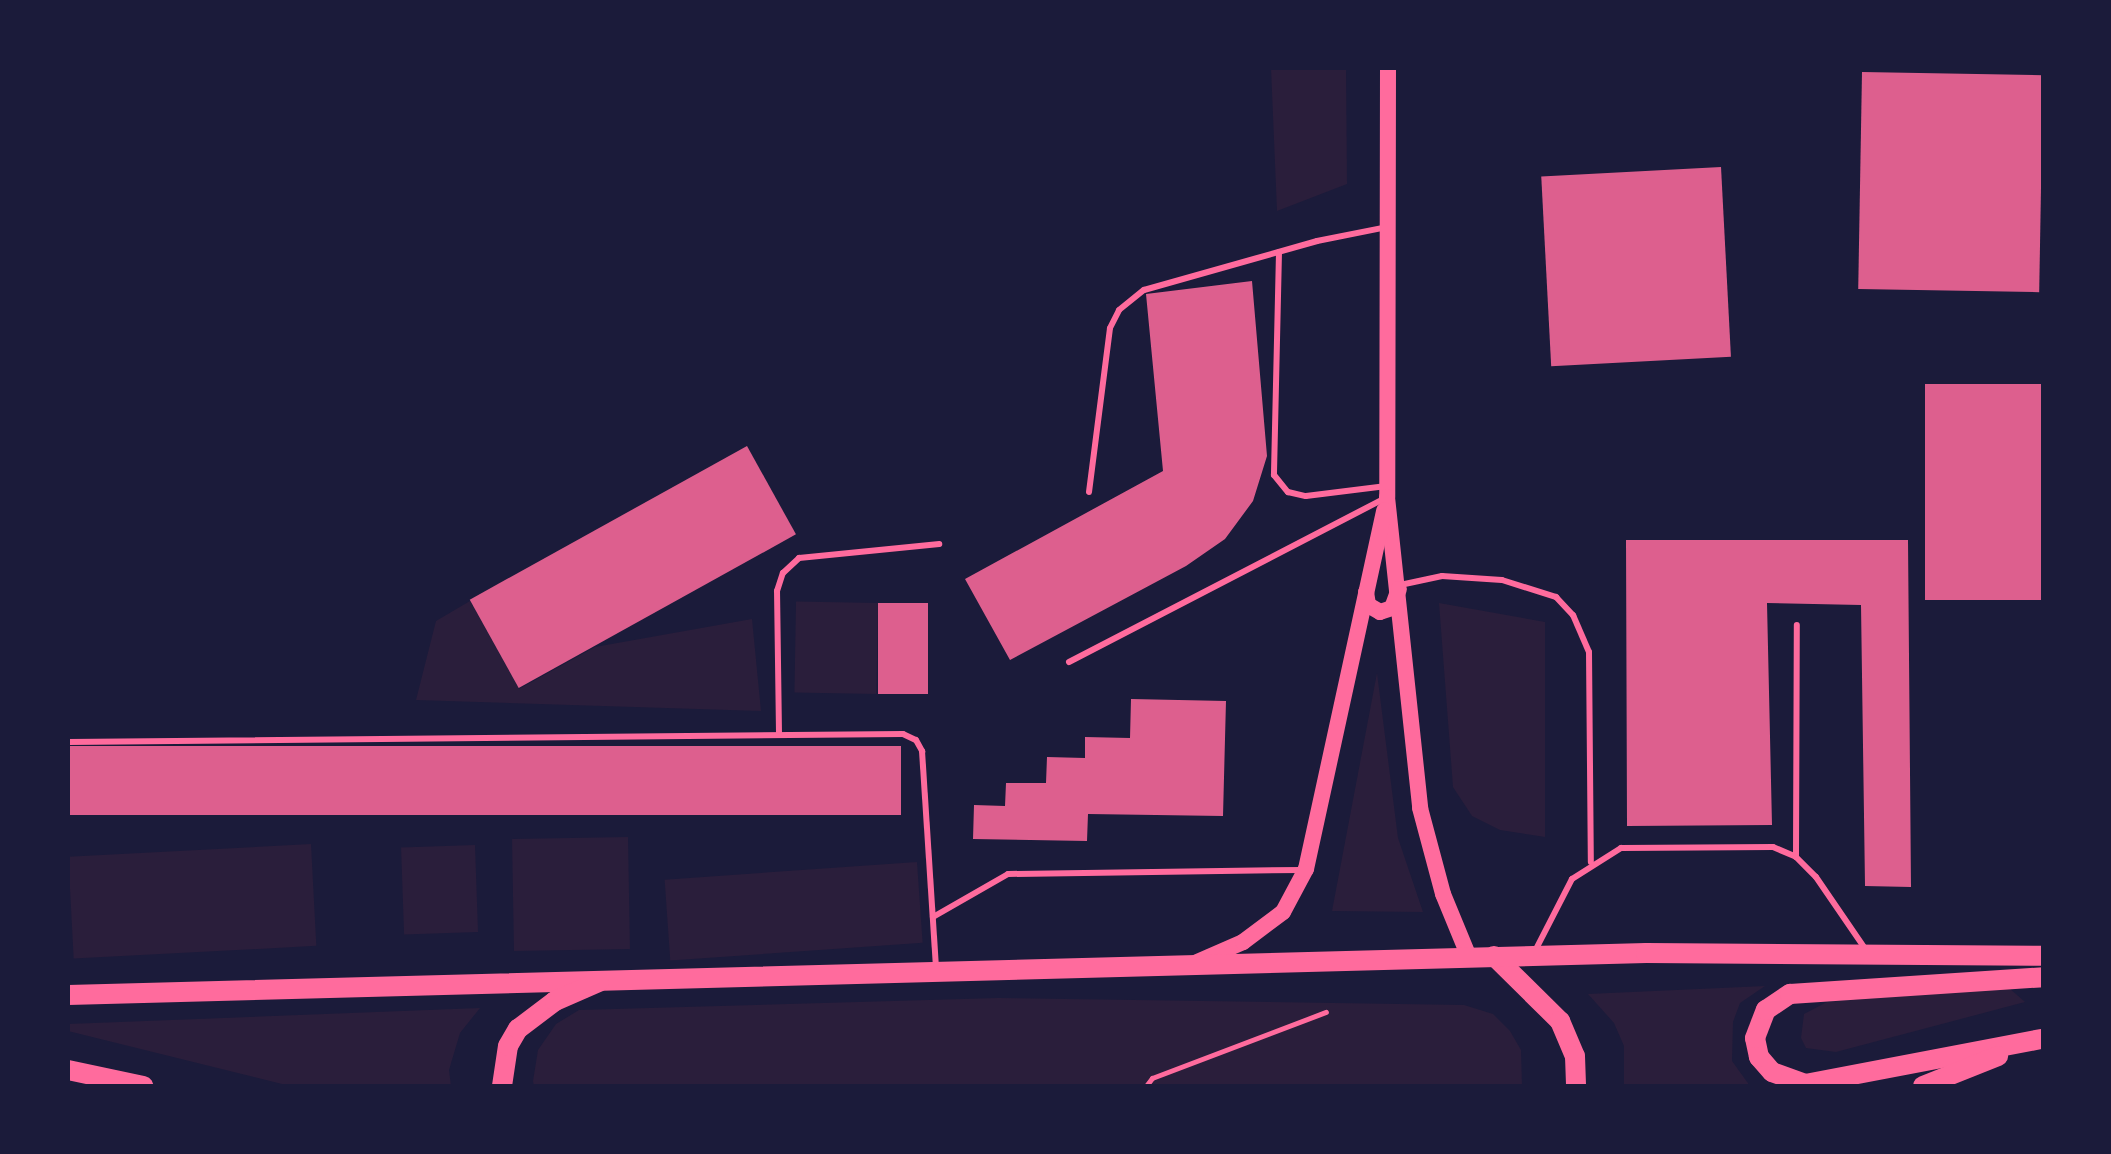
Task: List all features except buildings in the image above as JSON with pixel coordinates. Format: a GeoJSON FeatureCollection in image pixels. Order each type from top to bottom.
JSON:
{"type":"FeatureCollection","features":[{"type":"Feature","properties":{"kind":"main road"},"geometry":{"type":"LineString","coordinates":[[1388,68],[1391,226],[1387,491],[1420,808],[1443,894],[1469,957]]}},
{"type":"Feature","properties":{"kind":"main road"},"geometry":{"type":"LineString","coordinates":[[1195,963],[1243,942],[1283,912],[1306,869],[1387,491]]}},
{"type":"Feature","properties":{"kind":"main road"},"geometry":{"type":"LineString","coordinates":[[1366,590],[1368,605],[1380,612],[1392,608],[1399,586]]}},
{"type":"Feature","properties":{"kind":"main road"},"geometry":{"type":"LineString","coordinates":[[68,995],[1533,955],[2043,956]]}},
{"type":"Feature","properties":{"kind":"main road"},"geometry":{"type":"LineString","coordinates":[[1494,956],[1560,1021],[1575,1056],[1576,1086]]}},
{"type":"Feature","properties":{"kind":"main road"},"geometry":{"type":"LineString","coordinates":[[2042,1039],[1805,1084],[1772,1072],[1759,1057],[1755,1038],[1766,1010],[1790,994],[2043,977]]}},
{"type":"Feature","properties":{"kind":"main road"},"geometry":{"type":"LineString","coordinates":[[502,1086],[508,1046],[518,1029],[555,1001],[610,978]]}},
{"type":"Feature","properties":{"kind":"main road"},"geometry":{"type":"LineString","coordinates":[[1923,1086],[1961,1079],[2042,1039]]}},
{"type":"Feature","properties":{"kind":"main road"},"geometry":{"type":"LineString","coordinates":[[68,1070],[143,1086]]}},
{"type":"Feature","properties":{"kind":"lane"},"geometry":{"type":"LineString","coordinates":[[1089,492],[1110,328],[1119,310],[1144,290],[1279,252],[1391,226]]}},
{"type":"Feature","properties":{"kind":"lane"},"geometry":{"type":"LineString","coordinates":[[1279,252],[1274,475],[1288,492],[1306,496],[1387,491]]}},
{"type":"Feature","properties":{"kind":"lane"},"geometry":{"type":"LineString","coordinates":[[1069,662],[1387,491]]}},
{"type":"Feature","properties":{"kind":"lane"},"geometry":{"type":"LineString","coordinates":[[779,733],[777,591],[783,573],[799,558],[939,544]]}},
{"type":"Feature","properties":{"kind":"lane"},"geometry":{"type":"LineString","coordinates":[[1399,586],[1442,576],[1502,580],[1556,597],[1573,615],[1589,652],[1591,862]]}},
{"type":"Feature","properties":{"kind":"lane"},"geometry":{"type":"LineString","coordinates":[[1796,857],[1797,625]]}},
{"type":"Feature","properties":{"kind":"lane"},"geometry":{"type":"LineString","coordinates":[[68,742],[903,734],[916,740],[922,751],[936,969]]}},
{"type":"Feature","properties":{"kind":"lane"},"geometry":{"type":"LineString","coordinates":[[1533,955],[1572,879],[1591,862],[1621,848],[1773,847],[1796,857],[1816,877],[1871,956]]}},
{"type":"Feature","properties":{"kind":"lane"},"geometry":{"type":"LineString","coordinates":[[933,917],[1008,874],[1306,869]]}},
{"type":"Feature","properties":{"kind":"path"},"geometry":{"type":"LineString","coordinates":[[1146,1086],[1152,1078],[1326,1012]]}},
{"type":"Feature","properties":{"kind":"shaded area"},"geometry":{"type":"Polygon","coordinates":[[[1271,68],[1346,68],[1347,184],[1277,211],[1271,68]]]}},
{"type":"Feature","properties":{"kind":"shaded area"},"geometry":{"type":"Polygon","coordinates":[[[470,601],[519,689],[595,647],[752,619],[761,711],[416,700],[436,621],[470,601]]]}},
{"type":"Feature","properties":{"kind":"shaded area"},"geometry":{"type":"Polygon","coordinates":[[[796,602],[878,603],[876,694],[794,693],[796,602]]]}},
{"type":"Feature","properties":{"kind":"shaded area"},"geometry":{"type":"Polygon","coordinates":[[[1439,603],[1545,622],[1545,837],[1500,830],[1472,816],[1453,787],[1439,603]]]}},
{"type":"Feature","properties":{"kind":"shaded area"},"geometry":{"type":"Polygon","coordinates":[[[1377,673],[1398,838],[1423,912],[1332,911],[1377,673]]]}},
{"type":"Feature","properties":{"kind":"shaded area"},"geometry":{"type":"Polygon","coordinates":[[[628,837],[630,949],[514,951],[512,839],[628,837]]]}},
{"type":"Feature","properties":{"kind":"shaded area"},"geometry":{"type":"Polygon","coordinates":[[[311,844],[316,946],[74,959],[68,857],[311,844]]]}},
{"type":"Feature","properties":{"kind":"shaded area"},"geometry":{"type":"Polygon","coordinates":[[[475,845],[478,932],[404,935],[401,848],[475,845]]]}},
{"type":"Feature","properties":{"kind":"shaded area"},"geometry":{"type":"Polygon","coordinates":[[[917,862],[923,943],[670,960],[665,880],[917,862]]]}},
{"type":"Feature","properties":{"kind":"shaded area"},"geometry":{"type":"Polygon","coordinates":[[[1765,986],[1740,1003],[1733,1022],[1732,1061],[1750,1086],[1624,1086],[1624,1046],[1614,1023],[1588,994],[1765,986]]]}},
{"type":"Feature","properties":{"kind":"shaded area"},"geometry":{"type":"Polygon","coordinates":[[[2009,988],[2025,1002],[1836,1052],[1806,1048],[1801,1038],[1804,1014],[1827,1002],[2009,988]]]}},
{"type":"Feature","properties":{"kind":"shaded area"},"geometry":{"type":"Polygon","coordinates":[[[998,998],[1464,1005],[1493,1014],[1510,1031],[1521,1050],[1522,1086],[534,1086],[533,1081],[538,1050],[556,1024],[579,1010],[998,998]]]}},
{"type":"Feature","properties":{"kind":"shaded area"},"geometry":{"type":"Polygon","coordinates":[[[480,1008],[460,1033],[449,1070],[451,1086],[290,1086],[68,1031],[68,1024],[480,1008]]]}}]}
